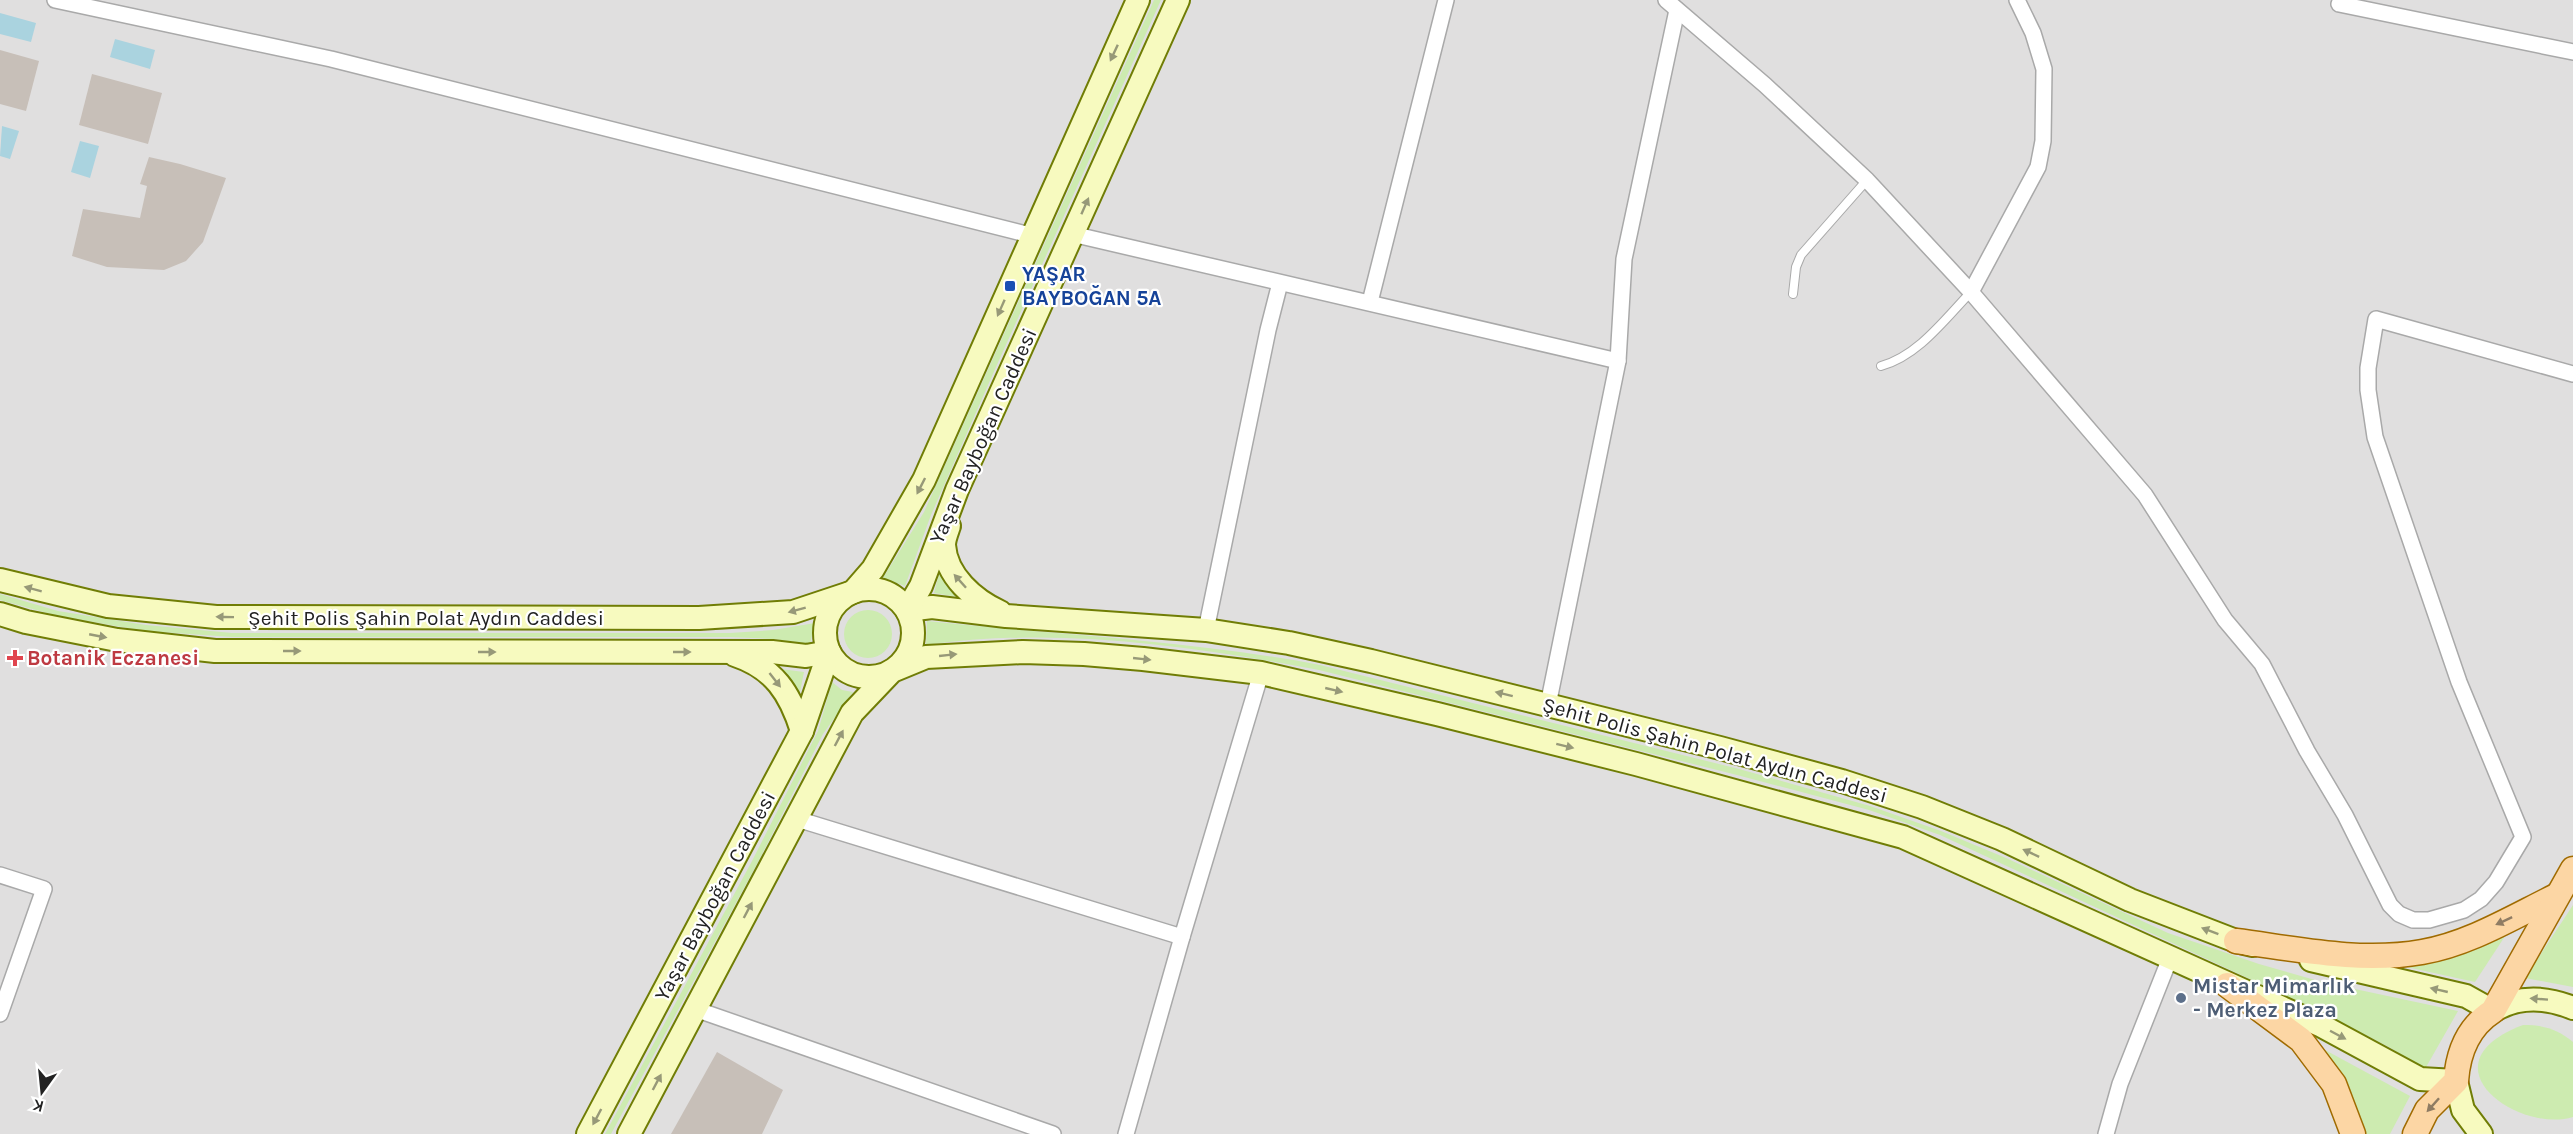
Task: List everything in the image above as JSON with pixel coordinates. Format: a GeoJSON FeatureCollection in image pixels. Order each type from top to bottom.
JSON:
{"type":"FeatureCollection","features":[{"type":"Feature","properties":{"kind":"main road","name":"Yaşar Bayboğan Caddesi"},"geometry":{"type":"LineString","coordinates":[[853,592],[873,569],[924,480],[1138,0]]}},
{"type":"Feature","properties":{"kind":"main road","name":"Yaşar Bayboğan Caddesi"},"geometry":{"type":"LineString","coordinates":[[907,610],[921,586],[957,490],[1178,0]]}},
{"type":"Feature","properties":{"kind":"main road"},"geometry":{"type":"LineString","coordinates":[[957,490],[944,544],[954,576],[981,603],[1006,616]]}},
{"type":"Feature","properties":{"kind":"main road","name":"Şehit Polis Şahin Polat Aydın Caddesi"},"geometry":{"type":"LineString","coordinates":[[0,580],[33,590],[108,606],[216,617],[699,618],[793,612],[853,592]]}},
{"type":"Feature","properties":{"kind":"main road"},"geometry":{"type":"LineString","coordinates":[[868,589],[883,591],[897,599],[907,610],[913,630],[910,650],[903,662],[892,671],[879,676],[865,677],[852,674],[840,666],[829,652],[825,626],[830,612],[840,600],[853,592],[868,589]]}},
{"type":"Feature","properties":{"kind":"main road","name":"Şehit Polis Şahin Polat Aydın Caddesi"},"geometry":{"type":"LineString","coordinates":[[907,610],[932,608],[1006,616],[1206,630],[1289,643],[1548,705],[1842,781],[1922,807],[2002,839],[2130,900],[2236,941],[2466,996],[2493,1011]]}},
{"type":"Feature","properties":{"kind":"main road","name":"Şehit Polis Şahin Polat Aydın Caddesi"},"geometry":{"type":"LineString","coordinates":[[0,614],[26,622],[117,640],[215,651],[725,651],[772,652],[806,656],[829,652]]}},
{"type":"Feature","properties":{"kind":"main road"},"geometry":{"type":"LineString","coordinates":[[725,651],[754,661],[768,671],[788,697],[802,731]]}},
{"type":"Feature","properties":{"kind":"main road","name":"Yaşar Bayboğan Caddesi"},"geometry":{"type":"LineString","coordinates":[[588,1134],[802,731],[829,652]]}},
{"type":"Feature","properties":{"kind":"main road","name":"Şehit Polis Şahin Polat Aydın Caddesi"},"geometry":{"type":"LineString","coordinates":[[892,671],[926,657],[1023,652],[1143,659],[1261,673],[1636,764],[1903,837],[2322,1026],[2420,1079],[2457,1081]]}},
{"type":"Feature","properties":{"kind":"main road","name":"Yaşar Bayboğan Caddesi"},"geometry":{"type":"LineString","coordinates":[[629,1134],[852,713],[892,671]]}},
{"type":"Feature","properties":{"kind":"main road"},"geometry":{"type":"LineString","coordinates":[[2493,1011],[2573,869]]}},
{"type":"Feature","properties":{"kind":"main road"},"geometry":{"type":"LineString","coordinates":[[2236,941],[2360,957],[2422,952],[2463,940],[2556,896]]}},
{"type":"Feature","properties":{"kind":"main road"},"geometry":{"type":"LineString","coordinates":[[2227,985],[2301,1040],[2334,1084],[2354,1134]]}},
{"type":"Feature","properties":{"kind":"main road"},"geometry":{"type":"LineString","coordinates":[[2481,1134],[2463,1110],[2457,1081],[2457,1061],[2466,1038],[2482,1018],[2503,1005],[2528,998],[2553,1000],[2573,1008]]}},
{"type":"Feature","properties":{"kind":"main road"},"geometry":{"type":"LineString","coordinates":[[2415,1134],[2427,1110],[2457,1081]]}},
{"type":"Feature","properties":{"kind":"street"},"geometry":{"type":"LineString","coordinates":[[55,0],[332,59],[1034,236]]}},
{"type":"Feature","properties":{"kind":"street"},"geometry":{"type":"LineString","coordinates":[[1370,302],[1446,0]]}},
{"type":"Feature","properties":{"kind":"street"},"geometry":{"type":"LineString","coordinates":[[1971,292],[2038,167],[2043,141],[2043,69],[2033,33],[2017,0]]}},
{"type":"Feature","properties":{"kind":"street"},"geometry":{"type":"LineString","coordinates":[[2341,0],[2339,4],[2573,52]]}},
{"type":"Feature","properties":{"kind":"street"},"geometry":{"type":"LineString","coordinates":[[1548,705],[1618,361],[1624,259],[1671,5],[1765,85],[1867,180],[1971,292],[2145,495],[2225,620],[2262,664],[2307,751],[2345,815],[2384,895],[2399,914],[2413,920],[2429,921],[2447,917],[2481,899],[2496,882],[2523,837],[2459,682],[2375,438],[2368,379],[2376,319],[2573,374]]}},
{"type":"Feature","properties":{"kind":"street"},"geometry":{"type":"LineString","coordinates":[[1072,234],[1618,361]]}},
{"type":"Feature","properties":{"kind":"street"},"geometry":{"type":"LineString","coordinates":[[1206,630],[1268,330],[1280,283]]}},
{"type":"Feature","properties":{"kind":"street"},"geometry":{"type":"LineString","coordinates":[[1126,1134],[1261,673]]}},
{"type":"Feature","properties":{"kind":"street"},"geometry":{"type":"LineString","coordinates":[[797,819],[1182,937]]}},
{"type":"Feature","properties":{"kind":"street"},"geometry":{"type":"LineString","coordinates":[[0,875],[44,889],[0,1014]]}},
{"type":"Feature","properties":{"kind":"street"},"geometry":{"type":"LineString","coordinates":[[2106,1134],[2120,1084],[2170,958]]}},
{"type":"Feature","properties":{"kind":"street"},"geometry":{"type":"LineString","coordinates":[[695,1009],[1053,1134]]}},
{"type":"Feature","properties":{"kind":"lane"},"geometry":{"type":"LineString","coordinates":[[1793,294],[1796,267],[1801,255],[1867,180]]}},
{"type":"Feature","properties":{"kind":"lane"},"geometry":{"type":"LineString","coordinates":[[1881,366],[1902,358],[1910,352],[1971,292]]}},
{"type":"Feature","properties":{"kind":"shaded area"},"geometry":{"type":"Polygon","coordinates":[[[0,0],[2573,0],[2573,1134],[0,1134],[0,0]]]}},
{"type":"Feature","properties":{"kind":"green space"},"geometry":{"type":"Polygon","coordinates":[[[1154,0],[1161,0],[931,515],[905,586],[883,578],[924,512],[1154,0]]]}},
{"type":"Feature","properties":{"kind":"green space"},"geometry":{"type":"Polygon","coordinates":[[[943,559],[970,599],[934,593],[943,559]]]}},
{"type":"Feature","properties":{"kind":"green space"},"geometry":{"type":"Polygon","coordinates":[[[0,594],[58,611],[146,625],[232,633],[730,633],[773,630],[815,623],[810,644],[730,637],[232,637],[145,631],[58,616],[0,600],[0,594]]]}},
{"type":"Feature","properties":{"kind":"green space"},"geometry":{"type":"Polygon","coordinates":[[[868,610],[885,617],[892,634],[885,651],[868,658],[851,651],[844,634],[851,617],[868,610]]]}},
{"type":"Feature","properties":{"kind":"green space"},"geometry":{"type":"Polygon","coordinates":[[[927,621],[1173,644],[1320,665],[1739,769],[1870,806],[1941,831],[2006,858],[2168,933],[2259,964],[2322,982],[2458,1011],[2425,1069],[2389,1047],[2312,1008],[1940,835],[1869,810],[1319,670],[1222,653],[1123,641],[1024,638],[926,645],[927,621]]]}},
{"type":"Feature","properties":{"kind":"green space"},"geometry":{"type":"Polygon","coordinates":[[[773,668],[804,672],[798,702],[773,668]]]}},
{"type":"Feature","properties":{"kind":"green space"},"geometry":{"type":"Polygon","coordinates":[[[832,682],[842,690],[853,692],[823,734],[757,864],[611,1134],[605,1134],[752,861],[818,731],[832,682]]]}},
{"type":"Feature","properties":{"kind":"green space"},"geometry":{"type":"Polygon","coordinates":[[[2573,905],[2573,987],[2525,978],[2573,905]]]}},
{"type":"Feature","properties":{"kind":"green space"},"geometry":{"type":"Polygon","coordinates":[[[2511,927],[2475,982],[2393,964],[2511,927]]]}},
{"type":"Feature","properties":{"kind":"green space"},"geometry":{"type":"Polygon","coordinates":[[[2523,1025],[2550,1029],[2573,1042],[2573,1117],[2551,1120],[2528,1115],[2506,1106],[2489,1092],[2479,1076],[2480,1058],[2493,1041],[2523,1025]]]}},
{"type":"Feature","properties":{"kind":"green space"},"geometry":{"type":"Polygon","coordinates":[[[2314,1044],[2410,1096],[2390,1134],[2362,1134],[2314,1044]]]}},
{"type":"Feature","properties":{"kind":"water"},"geometry":{"type":"Polygon","coordinates":[[[0,13],[36,23],[31,42],[0,34],[0,13]]]}},
{"type":"Feature","properties":{"kind":"water"},"geometry":{"type":"Polygon","coordinates":[[[115,39],[155,50],[150,69],[110,57],[115,39]]]}},
{"type":"Feature","properties":{"kind":"water"},"geometry":{"type":"Polygon","coordinates":[[[2,126],[19,131],[10,159],[0,156],[2,126]]]}},
{"type":"Feature","properties":{"kind":"water"},"geometry":{"type":"Polygon","coordinates":[[[80,141],[99,146],[90,178],[71,172],[80,141]]]}},
{"type":"Feature","properties":{"kind":"building"},"geometry":{"type":"Polygon","coordinates":[[[0,50],[39,61],[26,111],[0,104],[0,50]]]}},
{"type":"Feature","properties":{"kind":"building"},"geometry":{"type":"Polygon","coordinates":[[[92,74],[162,93],[148,144],[79,125],[92,74]]]}},
{"type":"Feature","properties":{"kind":"building"},"geometry":{"type":"Polygon","coordinates":[[[149,157],[226,178],[203,242],[186,261],[164,270],[107,267],[72,256],[83,209],[140,218],[147,186],[140,184],[149,157]]]}},
{"type":"Feature","properties":{"kind":"building"},"geometry":{"type":"Polygon","coordinates":[[[717,1052],[783,1090],[762,1134],[671,1134],[717,1052]]]}},
{"type":"Feature","properties":{"kind":"place","name":"YAŞAR BAYBOĞAN 5A"},"geometry":{"type":"Point","coordinates":[1010,286]}},
{"type":"Feature","properties":{"kind":"place","name":"Botanik Eczanesi"},"geometry":{"type":"Point","coordinates":[15,658]}},
{"type":"Feature","properties":{"kind":"place","name":"Mistar Mimarlık - Merkez Plaza"},"geometry":{"type":"Point","coordinates":[2181,998]}}]}
